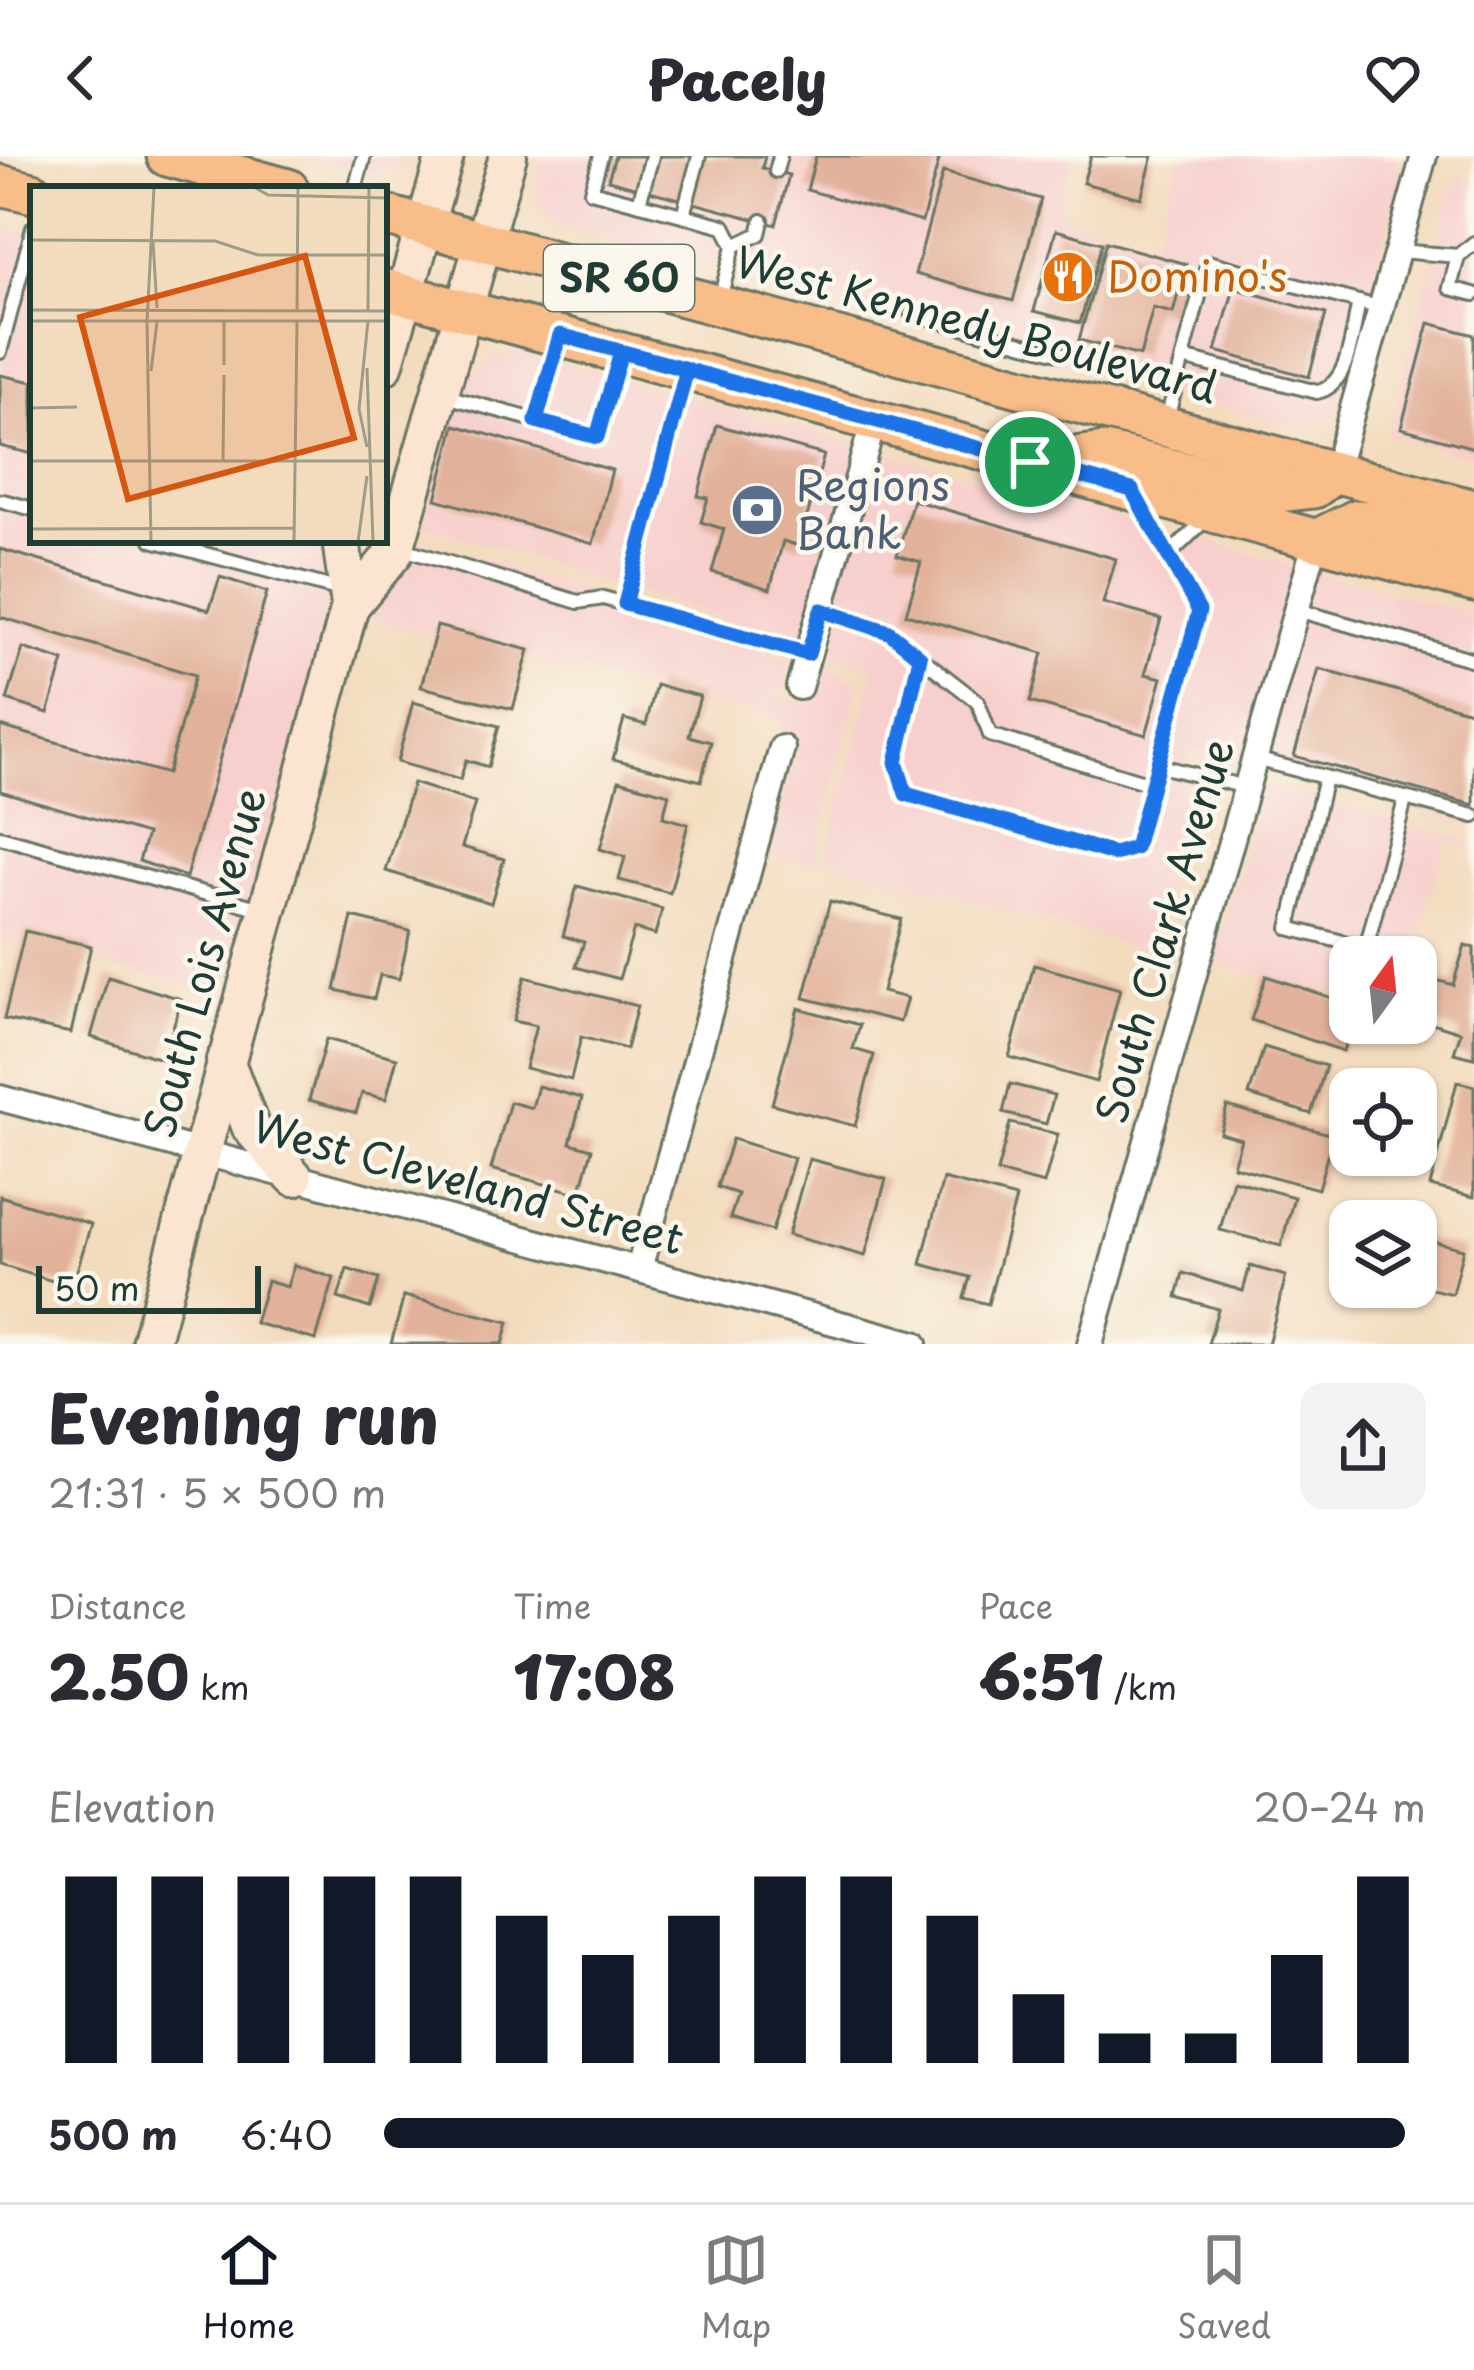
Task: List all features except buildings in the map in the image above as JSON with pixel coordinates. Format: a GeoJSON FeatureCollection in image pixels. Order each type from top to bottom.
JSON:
{"type":"FeatureCollection","features":[{"type":"Feature","properties":{"kind":"main road"},"geometry":{"type":"LineString","coordinates":[[167,156],[238,165],[282,186]]}},
{"type":"Feature","properties":{"kind":"main road"},"geometry":{"type":"LineString","coordinates":[[0,184],[30,193]]}},
{"type":"Feature","properties":{"kind":"main road","name":"West Kennedy Boulevard"},"geometry":{"type":"LineString","coordinates":[[387,216],[718,305],[936,341],[1006,360],[1165,426],[1474,510]]}},
{"type":"Feature","properties":{"kind":"main road","name":"SR 60"},"geometry":{"type":"LineString","coordinates":[[394,292],[1474,582]]}},
{"type":"Feature","properties":{"kind":"main road"},"geometry":{"type":"LineString","coordinates":[[1030,462],[1104,453],[1270,493],[1314,488],[1335,472]]}},
{"type":"Feature","properties":{"kind":"main road"},"geometry":{"type":"LineString","coordinates":[[1316,540],[1356,520],[1396,523],[1474,543]]}},
{"type":"Feature","properties":{"kind":"street"},"geometry":{"type":"LineString","coordinates":[[387,344],[394,292],[426,226],[445,156]]}},
{"type":"Feature","properties":{"kind":"street","name":"South Lois Avenue"},"geometry":{"type":"LineString","coordinates":[[349,599],[394,554],[508,156]]}},
{"type":"Feature","properties":{"kind":"street"},"geometry":{"type":"LineString","coordinates":[[1335,472],[1370,305],[1399,251],[1424,156]]}},
{"type":"Feature","properties":{"kind":"street"},"geometry":{"type":"LineString","coordinates":[[800,687],[874,420]]}},
{"type":"Feature","properties":{"kind":"street","name":"South Clark Avenue"},"geometry":{"type":"LineString","coordinates":[[1090,1344],[1316,540]]}},
{"type":"Feature","properties":{"kind":"street","name":"South Lois Avenue"},"geometry":{"type":"LineString","coordinates":[[150,1344],[349,599],[341,543]]}},
{"type":"Feature","properties":{"kind":"street"},"geometry":{"type":"LineString","coordinates":[[639,1269],[782,748]]}},
{"type":"Feature","properties":{"kind":"street"},"geometry":{"type":"LineString","coordinates":[[225,1060],[251,1128],[294,1177]]}},
{"type":"Feature","properties":{"kind":"street","name":"West Cleveland Street"},"geometry":{"type":"LineString","coordinates":[[0,1098],[915,1344]]}},
{"type":"Feature","properties":{"kind":"lane"},"geometry":{"type":"LineString","coordinates":[[356,186],[364,156]]}},
{"type":"Feature","properties":{"kind":"lane"},"geometry":{"type":"LineString","coordinates":[[601,156],[591,191],[724,226],[734,246],[718,305]]}},
{"type":"Feature","properties":{"kind":"lane"},"geometry":{"type":"LineString","coordinates":[[639,203],[652,156]]}},
{"type":"Feature","properties":{"kind":"lane"},"geometry":{"type":"LineString","coordinates":[[683,215],[699,156]]}},
{"type":"Feature","properties":{"kind":"lane"},"geometry":{"type":"LineString","coordinates":[[776,171],[780,156]]}},
{"type":"Feature","properties":{"kind":"lane"},"geometry":{"type":"LineString","coordinates":[[734,246],[759,234],[762,221]]}},
{"type":"Feature","properties":{"kind":"lane"},"geometry":{"type":"LineString","coordinates":[[0,352],[30,239]]}},
{"type":"Feature","properties":{"kind":"lane"},"geometry":{"type":"LineString","coordinates":[[1474,243],[1458,256],[1450,288],[1474,294]]}},
{"type":"Feature","properties":{"kind":"lane"},"geometry":{"type":"LineString","coordinates":[[1399,251],[1458,256]]}},
{"type":"Feature","properties":{"kind":"lane"},"geometry":{"type":"LineString","coordinates":[[1165,426],[1208,262],[1370,305],[1340,376],[1327,390],[1317,392],[1183,358]]}},
{"type":"Feature","properties":{"kind":"lane"},"geometry":{"type":"LineString","coordinates":[[911,314],[936,341]]}},
{"type":"Feature","properties":{"kind":"lane"},"geometry":{"type":"LineString","coordinates":[[536,421],[560,335]]}},
{"type":"Feature","properties":{"kind":"lane"},"geometry":{"type":"LineString","coordinates":[[440,394],[597,437],[621,352]]}},
{"type":"Feature","properties":{"kind":"lane"},"geometry":{"type":"LineString","coordinates":[[1006,360],[1062,354]]}},
{"type":"Feature","properties":{"kind":"lane"},"geometry":{"type":"LineString","coordinates":[[625,604],[687,369]]}},
{"type":"Feature","properties":{"kind":"lane"},"geometry":{"type":"LineString","coordinates":[[920,657],[896,762],[906,794],[1114,854],[1135,848],[1199,611],[1132,490]]}},
{"type":"Feature","properties":{"kind":"lane"},"geometry":{"type":"LineString","coordinates":[[3,501],[30,508]]}},
{"type":"Feature","properties":{"kind":"lane"},"geometry":{"type":"LineString","coordinates":[[1170,554],[1213,512]]}},
{"type":"Feature","properties":{"kind":"lane"},"geometry":{"type":"LineString","coordinates":[[162,543],[349,599]]}},
{"type":"Feature","properties":{"kind":"lane"},"geometry":{"type":"LineString","coordinates":[[396,546],[578,602],[603,598],[808,654]]}},
{"type":"Feature","properties":{"kind":"lane"},"geometry":{"type":"LineString","coordinates":[[821,610],[889,632],[979,702],[990,735],[1154,785]]}},
{"type":"Feature","properties":{"kind":"lane"},"geometry":{"type":"LineString","coordinates":[[1296,610],[1474,660]]}},
{"type":"Feature","properties":{"kind":"lane"},"geometry":{"type":"LineString","coordinates":[[1254,759],[1474,817]]}},
{"type":"Feature","properties":{"kind":"lane"},"geometry":{"type":"LineString","coordinates":[[1160,766],[1246,787]]}},
{"type":"Feature","properties":{"kind":"lane"},"geometry":{"type":"LineString","coordinates":[[1325,778],[1289,928],[1366,948],[1405,800]]}},
{"type":"Feature","properties":{"kind":"lane"},"geometry":{"type":"LineString","coordinates":[[0,837],[266,910]]}},
{"type":"Feature","properties":{"kind":"shaded area"},"geometry":{"type":"Polygon","coordinates":[[[297,156],[407,156],[371,175],[297,156]]]}},
{"type":"Feature","properties":{"kind":"shaded area"},"geometry":{"type":"Polygon","coordinates":[[[542,156],[1073,156],[1058,215],[1155,241],[1178,156],[1396,156],[1400,183],[1337,411],[1332,419],[1300,429],[561,227],[544,214],[538,199],[535,180],[542,156]]]}},
{"type":"Feature","properties":{"kind":"shaded area"},"geometry":{"type":"Polygon","coordinates":[[[1456,176],[1474,181],[1474,458],[1387,435],[1456,176]]]}},
{"type":"Feature","properties":{"kind":"shaded area"},"geometry":{"type":"Polygon","coordinates":[[[0,226],[30,234],[30,543],[325,543],[333,601],[247,920],[220,991],[0,940],[0,226]]]}},
{"type":"Feature","properties":{"kind":"shaded area"},"geometry":{"type":"Polygon","coordinates":[[[514,350],[1474,615],[1474,827],[1190,750],[1150,952],[826,858],[875,669],[419,523],[465,377],[514,350]]]}},
{"type":"Feature","properties":{"kind":"shaded area"},"geometry":{"type":"Polygon","coordinates":[[[415,538],[791,658],[781,699],[810,707],[821,668],[859,680],[814,864],[770,853],[801,735],[779,729],[781,720],[449,641],[368,617],[366,610],[415,538]]]}},
{"type":"Feature","properties":{"kind":"shaded area"},"geometry":{"type":"Polygon","coordinates":[[[1263,785],[1474,842],[1474,850],[1447,843],[1418,936],[1329,936],[1329,992],[1213,963],[1263,785]]]}},
{"type":"Feature","properties":{"kind":"place","name":"Domino's"},"geometry":{"type":"Point","coordinates":[1068,277]}},
{"type":"Feature","properties":{"kind":"place","name":"Regions Bank"},"geometry":{"type":"Point","coordinates":[757,510]}},
{"type":"Feature","properties":{"kind":"route"},"geometry":{"type":"LineString","coordinates":[[1030,462],[687,369],[621,352],[597,437],[536,421],[560,335],[687,369],[625,604],[808,654],[821,610],[889,632],[920,657],[896,762],[906,794],[1114,854],[1135,848],[1199,611],[1132,490],[1030,462]]}}]}
